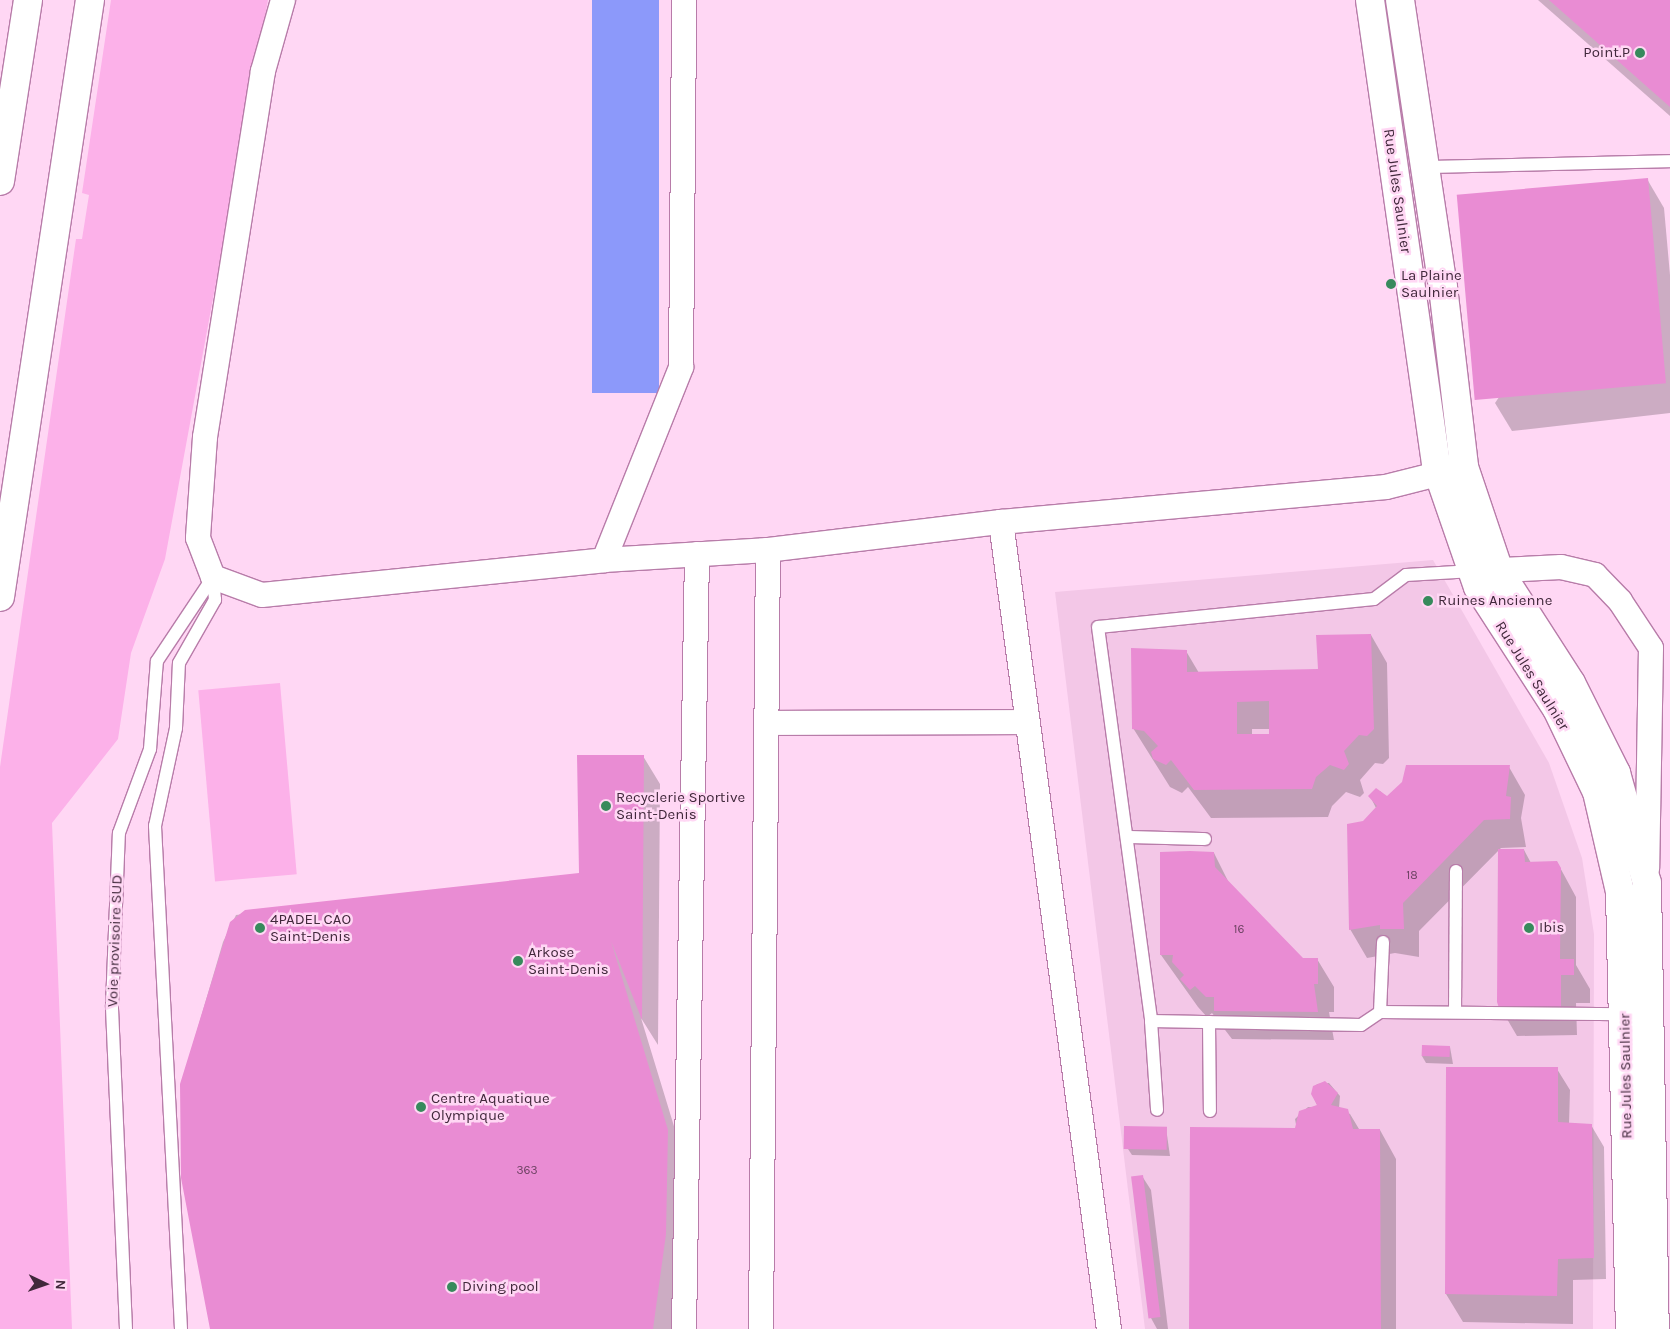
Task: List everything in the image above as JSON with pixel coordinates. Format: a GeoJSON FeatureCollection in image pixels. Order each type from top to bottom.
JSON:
{"type":"FeatureCollection","features":[{"type":"Feature","properties":{"kind":"main road"},"geometry":{"type":"LineString","coordinates":[[0,182],[28,0]]}},
{"type":"Feature","properties":{"kind":"main road"},"geometry":{"type":"LineString","coordinates":[[0,598],[90,0]]}},
{"type":"Feature","properties":{"kind":"main road","name":"Rue Jules Saulnier"},"geometry":{"type":"LineString","coordinates":[[1370,0],[1452,471],[1505,634],[1557,709],[1597,792],[1620,892],[1625,1014],[1652,1322]]}},
{"type":"Feature","properties":{"kind":"main road","name":"Rue Jules Saulnier"},"geometry":{"type":"LineString","coordinates":[[1400,0],[1426,167],[1452,471]]}},
{"type":"Feature","properties":{"kind":"main road","name":"Rue Jules Saulnier"},"geometry":{"type":"LineString","coordinates":[[1486,571],[1571,683],[1616,773],[1647,882],[1652,1322]]}},
{"type":"Feature","properties":{"kind":"street"},"geometry":{"type":"LineString","coordinates":[[283,0],[263,71],[205,436],[198,538],[213,576],[262,595],[604,560],[768,550],[1001,522],[1386,487],[1452,471]]}},
{"type":"Feature","properties":{"kind":"street"},"geometry":{"type":"LineString","coordinates":[[604,560],[681,366],[684,0]]}},
{"type":"Feature","properties":{"kind":"street"},"geometry":{"type":"LineString","coordinates":[[1001,522],[1025,722],[1109,1329]]}},
{"type":"Feature","properties":{"kind":"street"},"geometry":{"type":"LineString","coordinates":[[762,1329],[769,723],[768,550]]}},
{"type":"Feature","properties":{"kind":"street"},"geometry":{"type":"LineString","coordinates":[[684,1329],[697,554]]}},
{"type":"Feature","properties":{"kind":"street"},"geometry":{"type":"LineString","coordinates":[[1486,571],[1560,567],[1595,575],[1620,601],[1651,648],[1647,882]]}},
{"type":"Feature","properties":{"kind":"street"},"geometry":{"type":"LineString","coordinates":[[769,723],[1025,722]]}},
{"type":"Feature","properties":{"kind":"lane"},"geometry":{"type":"LineString","coordinates":[[1426,167],[1670,161]]}},
{"type":"Feature","properties":{"kind":"lane"},"geometry":{"type":"LineString","coordinates":[[1157,1110],[1151,1022],[1098,627],[1374,599],[1406,575],[1486,571]]}},
{"type":"Feature","properties":{"kind":"lane","name":"Voie provisoire SUD"},"geometry":{"type":"LineString","coordinates":[[126,1329],[112,1005],[119,833],[150,749],[157,661],[213,576]]}},
{"type":"Feature","properties":{"kind":"lane"},"geometry":{"type":"LineString","coordinates":[[181,1329],[155,826],[176,728],[178,663],[215,600],[213,576]]}},
{"type":"Feature","properties":{"kind":"lane"},"geometry":{"type":"LineString","coordinates":[[1127,837],[1205,839]]}},
{"type":"Feature","properties":{"kind":"lane"},"geometry":{"type":"LineString","coordinates":[[1455,1012],[1456,871]]}},
{"type":"Feature","properties":{"kind":"lane"},"geometry":{"type":"LineString","coordinates":[[1380,1012],[1383,942]]}},
{"type":"Feature","properties":{"kind":"lane"},"geometry":{"type":"LineString","coordinates":[[1151,1022],[1361,1025],[1380,1012],[1625,1014]]}},
{"type":"Feature","properties":{"kind":"lane"},"geometry":{"type":"LineString","coordinates":[[1210,1022],[1210,1111]]}},
{"type":"Feature","properties":{"kind":"shaded area"},"geometry":{"type":"Polygon","coordinates":[[[111,0],[268,0],[165,559],[131,653],[118,739],[52,823],[72,1329],[0,1329],[0,767],[76,239],[82,239],[89,195],[82,193],[111,0]]]}},
{"type":"Feature","properties":{"kind":"shaded area"},"geometry":{"type":"Polygon","coordinates":[[[1433,560],[1549,763],[1582,858],[1594,934],[1593,1329],[1145,1329],[1055,592],[1433,560]]]}},
{"type":"Feature","properties":{"kind":"shaded area"},"geometry":{"type":"Polygon","coordinates":[[[280,683],[297,874],[215,881],[198,690],[280,683]]]}},
{"type":"Feature","properties":{"kind":"water"},"geometry":{"type":"Polygon","coordinates":[[[592,0],[659,0],[659,393],[592,393],[592,0]]]}},
{"type":"Feature","properties":{"kind":"building","name":"Point.P"},"geometry":{"type":"Polygon","coordinates":[[[1549,0],[1670,0],[1670,107],[1549,0]]]}},
{"type":"Feature","properties":{"kind":"building"},"geometry":{"type":"Polygon","coordinates":[[[1648,178],[1666,383],[1475,400],[1457,195],[1648,178]]]}},
{"type":"Feature","properties":{"kind":"building"},"geometry":{"type":"Polygon","coordinates":[[[1371,634],[1374,729],[1367,736],[1359,735],[1344,751],[1349,764],[1344,770],[1330,765],[1316,777],[1312,789],[1194,790],[1171,760],[1166,765],[1153,759],[1151,752],[1158,746],[1144,731],[1132,729],[1131,648],[1187,650],[1187,672],[1318,669],[1316,635],[1371,634]],[[1269,701],[1237,702],[1237,734],[1269,734],[1269,701]]]}},
{"type":"Feature","properties":{"kind":"building","name":"Centre Aquatique Olympique"},"geometry":{"type":"Polygon","coordinates":[[[577,755],[644,755],[642,1020],[611,941],[668,1130],[666,1234],[653,1329],[210,1329],[181,1178],[180,1084],[230,922],[245,910],[579,873],[577,755]]]}},
{"type":"Feature","properties":{"kind":"building"},"geometry":{"type":"Polygon","coordinates":[[[1406,765],[1510,765],[1506,796],[1511,797],[1510,819],[1484,820],[1403,903],[1404,929],[1380,929],[1380,925],[1349,930],[1347,824],[1363,821],[1377,806],[1368,796],[1376,788],[1387,796],[1402,782],[1406,765]]]}},
{"type":"Feature","properties":{"kind":"building","name":"Ibis"},"geometry":{"type":"Polygon","coordinates":[[[1498,849],[1524,849],[1525,862],[1557,861],[1561,868],[1560,959],[1574,959],[1574,975],[1561,975],[1561,1007],[1499,1008],[1497,1002],[1498,849]]]}},
{"type":"Feature","properties":{"kind":"building"},"geometry":{"type":"Polygon","coordinates":[[[1160,852],[1214,852],[1215,867],[1303,958],[1318,958],[1318,984],[1314,984],[1318,1012],[1214,1011],[1214,997],[1206,997],[1195,986],[1190,990],[1180,979],[1184,975],[1172,962],[1173,955],[1160,955],[1160,852]]]}},
{"type":"Feature","properties":{"kind":"building"},"geometry":{"type":"Polygon","coordinates":[[[1422,1045],[1450,1046],[1450,1057],[1422,1056],[1422,1045]]]}},
{"type":"Feature","properties":{"kind":"building"},"geometry":{"type":"Polygon","coordinates":[[[1446,1067],[1558,1067],[1558,1122],[1592,1124],[1594,1258],[1558,1259],[1557,1296],[1445,1294],[1446,1067]]]}},
{"type":"Feature","properties":{"kind":"building"},"geometry":{"type":"Polygon","coordinates":[[[1325,1081],[1338,1093],[1331,1105],[1348,1109],[1353,1129],[1380,1129],[1381,1329],[1189,1329],[1190,1127],[1295,1128],[1299,1111],[1317,1105],[1311,1094],[1313,1086],[1325,1081]]]}},
{"type":"Feature","properties":{"kind":"building"},"geometry":{"type":"Polygon","coordinates":[[[1124,1126],[1167,1127],[1167,1150],[1124,1149],[1124,1126]]]}},
{"type":"Feature","properties":{"kind":"building"},"geometry":{"type":"Polygon","coordinates":[[[1143,1175],[1160,1317],[1149,1318],[1131,1176],[1143,1175]]]}},
{"type":"Feature","properties":{"kind":"place","name":"Point.P"},"geometry":{"type":"Point","coordinates":[1640,53]}},
{"type":"Feature","properties":{"kind":"place","name":"La Plaine Saulnier"},"geometry":{"type":"Point","coordinates":[1391,284]}},
{"type":"Feature","properties":{"kind":"place","name":"Ruines Ancienne"},"geometry":{"type":"Point","coordinates":[1428,601]}},
{"type":"Feature","properties":{"kind":"place","name":"Recyclerie Sportive Saint-Denis"},"geometry":{"type":"Point","coordinates":[606,806]}},
{"type":"Feature","properties":{"kind":"place","name":"4PADEL CAO Saint-Denis"},"geometry":{"type":"Point","coordinates":[260,928]}},
{"type":"Feature","properties":{"kind":"place","name":"Ibis"},"geometry":{"type":"Point","coordinates":[1529,928]}},
{"type":"Feature","properties":{"kind":"place","name":"Arkose Saint-Denis"},"geometry":{"type":"Point","coordinates":[518,961]}},
{"type":"Feature","properties":{"kind":"place","name":"Centre Aquatique Olympique"},"geometry":{"type":"Point","coordinates":[421,1107]}},
{"type":"Feature","properties":{"kind":"place","name":"Diving pool"},"geometry":{"type":"Point","coordinates":[452,1287]}}]}
